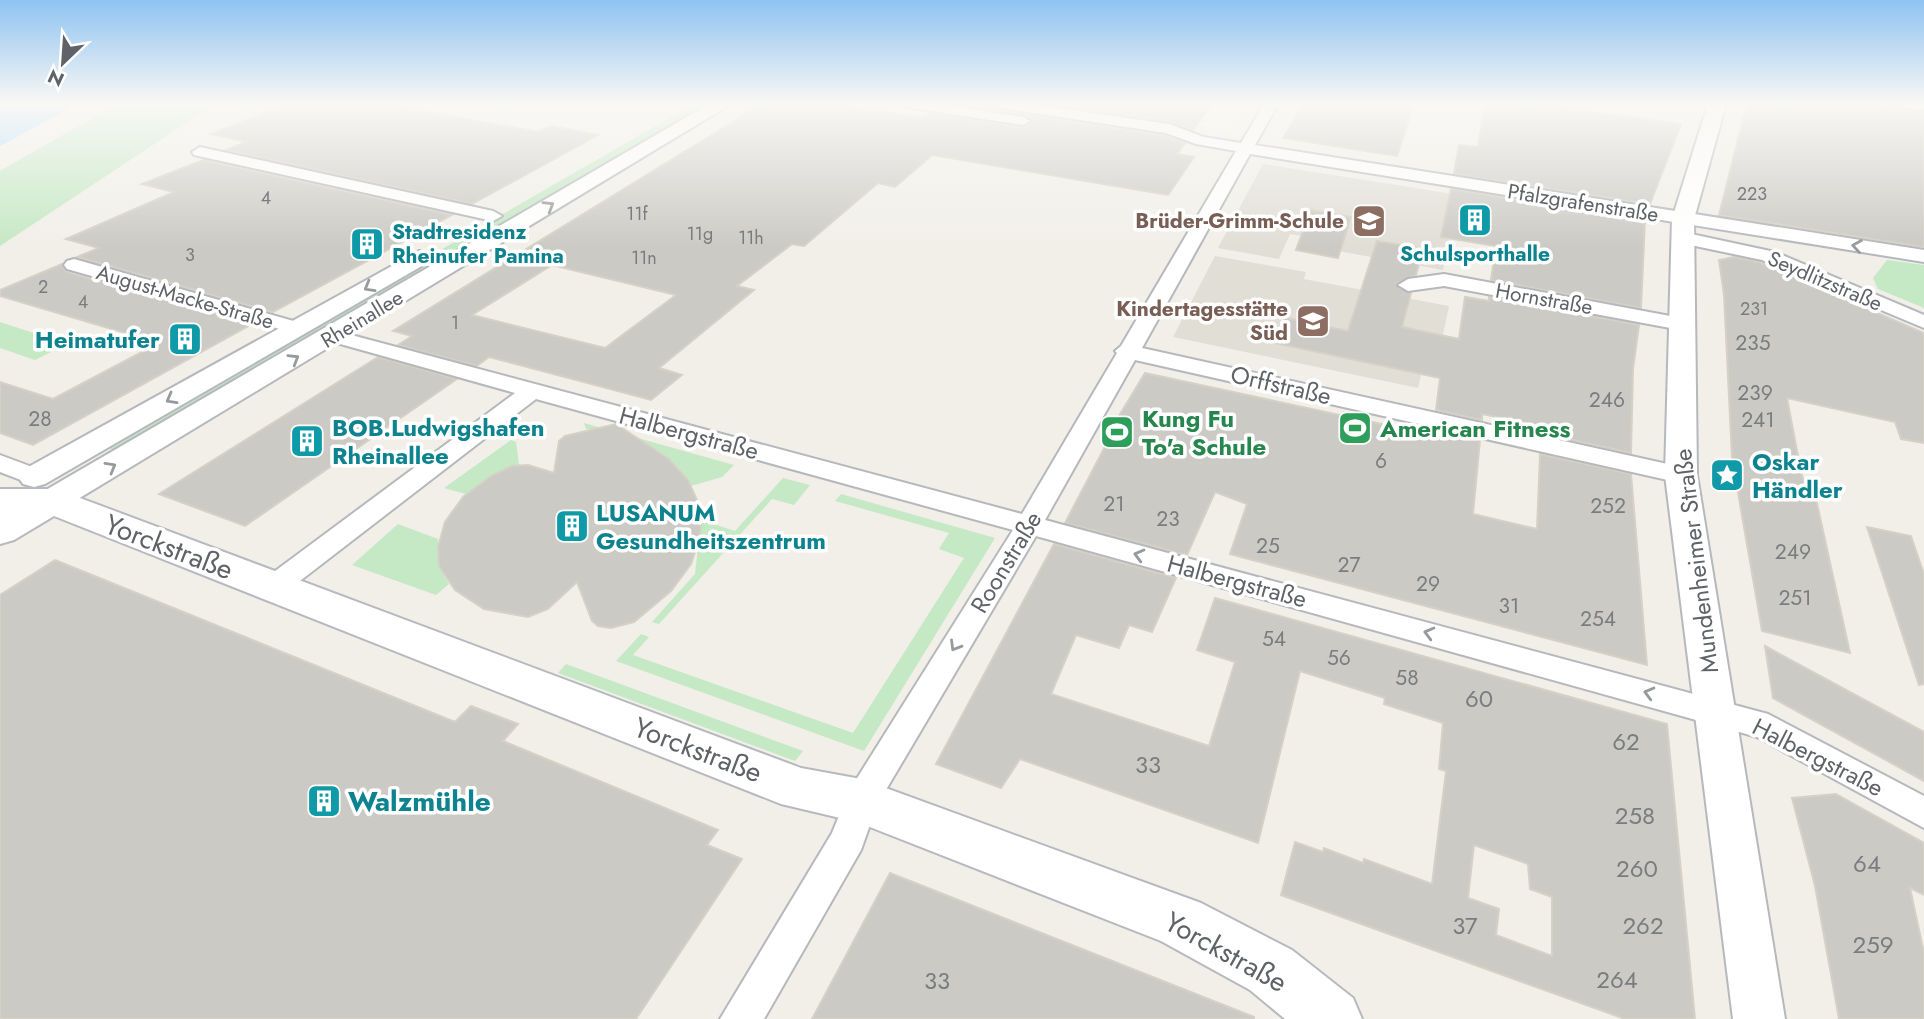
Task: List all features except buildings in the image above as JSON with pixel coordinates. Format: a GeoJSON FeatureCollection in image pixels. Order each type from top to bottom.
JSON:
{"type":"FeatureCollection","features":[{"type":"Feature","properties":{"kind":"main road","name":"Rheinallee"},"geometry":{"type":"LineString","coordinates":[[0,496],[43,489]]}},
{"type":"Feature","properties":{"kind":"main road","name":"Rheinallee"},"geometry":{"type":"LineString","coordinates":[[0,531],[43,489]]}},
{"type":"Feature","properties":{"kind":"main road","name":"Yorckstraße"},"geometry":{"type":"LineString","coordinates":[[0,501],[43,489],[273,587],[799,789],[861,801],[1181,922],[1271,970],[1332,1019]]}},
{"type":"Feature","properties":{"kind":"street"},"geometry":{"type":"LineString","coordinates":[[200,152],[493,216]]}},
{"type":"Feature","properties":{"kind":"street","name":"Rheinallee"},"geometry":{"type":"LineString","coordinates":[[43,489],[297,328],[606,152]]}},
{"type":"Feature","properties":{"kind":"street","name":"Rheinallee"},"geometry":{"type":"LineString","coordinates":[[43,489],[333,336],[642,152]]}},
{"type":"Feature","properties":{"kind":"street","name":"Roonstraße"},"geometry":{"type":"LineString","coordinates":[[741,1019],[848,839],[861,801],[1029,525],[1126,351],[1243,152]]}},
{"type":"Feature","properties":{"kind":"street","name":"Pfalzgrafenstraße"},"geometry":{"type":"LineString","coordinates":[[1264,152],[1682,229],[1924,256]]}},
{"type":"Feature","properties":{"kind":"street","name":"Mundenheimer Straße"},"geometry":{"type":"LineString","coordinates":[[1704,152],[1682,229],[1681,475],[1759,1019]]}},
{"type":"Feature","properties":{"kind":"street","name":"Seydlitzstraße"},"geometry":{"type":"LineString","coordinates":[[1682,229],[1768,256],[1924,322]]}},
{"type":"Feature","properties":{"kind":"street","name":"August-Macke-Straße"},"geometry":{"type":"LineString","coordinates":[[74,265],[297,328]]}},
{"type":"Feature","properties":{"kind":"street","name":"Hornstraße"},"geometry":{"type":"LineString","coordinates":[[1408,285],[1444,281],[1681,324]]}},
{"type":"Feature","properties":{"kind":"street","name":"Halbergstraße"},"geometry":{"type":"LineString","coordinates":[[333,336],[1715,710],[1768,727],[1924,813]]}},
{"type":"Feature","properties":{"kind":"street","name":"Orffstraße"},"geometry":{"type":"LineString","coordinates":[[1126,351],[1681,475]]}},
{"type":"Feature","properties":{"kind":"street"},"geometry":{"type":"LineString","coordinates":[[273,587],[533,390]]}},
{"type":"Feature","properties":{"kind":"street"},"geometry":{"type":"LineString","coordinates":[[0,463],[43,489]]}},
{"type":"Feature","properties":{"kind":"shaded area","name":"Brüder-Grimm-Schule"},"geometry":{"type":"Polygon","coordinates":[[[1263,164],[1478,198],[1451,229],[1443,270],[1338,251],[1335,257],[1296,250],[1301,236],[1290,234],[1279,259],[1218,248],[1263,164]]]}},
{"type":"Feature","properties":{"kind":"shaded area","name":"Kindertagesstätte Süd"},"geometry":{"type":"Polygon","coordinates":[[[1215,256],[1306,272],[1304,279],[1449,306],[1438,358],[1425,356],[1418,388],[1173,337],[1215,256]]]}},
{"type":"Feature","properties":{"kind":"green space"},"geometry":{"type":"Polygon","coordinates":[[[34,152],[143,152],[0,246],[0,171],[34,152]]]}},
{"type":"Feature","properties":{"kind":"green space"},"geometry":{"type":"Polygon","coordinates":[[[611,152],[631,152],[119,452],[102,446],[611,152]]]}},
{"type":"Feature","properties":{"kind":"green space"},"geometry":{"type":"Polygon","coordinates":[[[1887,260],[1924,265],[1924,308],[1878,289],[1873,278],[1887,260]]]}},
{"type":"Feature","properties":{"kind":"green space"},"geometry":{"type":"Polygon","coordinates":[[[0,322],[67,344],[35,360],[0,348],[0,322]]]}},
{"type":"Feature","properties":{"kind":"green space"},"geometry":{"type":"Polygon","coordinates":[[[584,423],[734,465],[722,477],[691,486],[682,472],[659,451],[632,438],[586,429],[584,423]]]}},
{"type":"Feature","properties":{"kind":"green space"},"geometry":{"type":"Polygon","coordinates":[[[511,440],[516,442],[519,465],[496,473],[466,494],[444,488],[511,440]]]}},
{"type":"Feature","properties":{"kind":"green space"},"geometry":{"type":"Polygon","coordinates":[[[783,478],[810,485],[794,505],[772,499],[659,624],[652,622],[695,574],[701,520],[735,531],[783,478]]]}},
{"type":"Feature","properties":{"kind":"green space"},"geometry":{"type":"Polygon","coordinates":[[[841,494],[995,538],[864,751],[616,661],[641,634],[649,637],[633,655],[853,733],[964,558],[939,549],[949,533],[835,501],[841,494]]]}},
{"type":"Feature","properties":{"kind":"green space"},"geometry":{"type":"Polygon","coordinates":[[[398,524],[438,539],[439,566],[449,584],[436,595],[352,565],[398,524]]]}},
{"type":"Feature","properties":{"kind":"green space"},"geometry":{"type":"Polygon","coordinates":[[[566,664],[803,751],[795,761],[558,673],[566,664]]]}},
{"type":"Feature","properties":{"kind":"place","name":"Schulsporthalle"},"geometry":{"type":"Point","coordinates":[1475,220]}},
{"type":"Feature","properties":{"kind":"place","name":"Brüder-Grimm-Schule"},"geometry":{"type":"Point","coordinates":[1369,221]}},
{"type":"Feature","properties":{"kind":"place","name":"Stadtresidenz Rheinufer Pamina"},"geometry":{"type":"Point","coordinates":[367,244]}},
{"type":"Feature","properties":{"kind":"place","name":"Kindertagesstätte Süd"},"geometry":{"type":"Point","coordinates":[1313,321]}},
{"type":"Feature","properties":{"kind":"place","name":"Heimatufer"},"geometry":{"type":"Point","coordinates":[185,339]}},
{"type":"Feature","properties":{"kind":"place","name":"American Fitness"},"geometry":{"type":"Point","coordinates":[1355,428]}},
{"type":"Feature","properties":{"kind":"place","name":"Kung Fu To'a Schule"},"geometry":{"type":"Point","coordinates":[1117,432]}},
{"type":"Feature","properties":{"kind":"place","name":"BOB.Ludwigshafen Rheinallee"},"geometry":{"type":"Point","coordinates":[307,441]}},
{"type":"Feature","properties":{"kind":"place","name":"Oskar Händler"},"geometry":{"type":"Point","coordinates":[1727,475]}},
{"type":"Feature","properties":{"kind":"place","name":"LUSANUM Gesundheitszentrum"},"geometry":{"type":"Point","coordinates":[572,526]}},
{"type":"Feature","properties":{"kind":"place","name":"Walzmühle"},"geometry":{"type":"Point","coordinates":[324,801]}}]}
